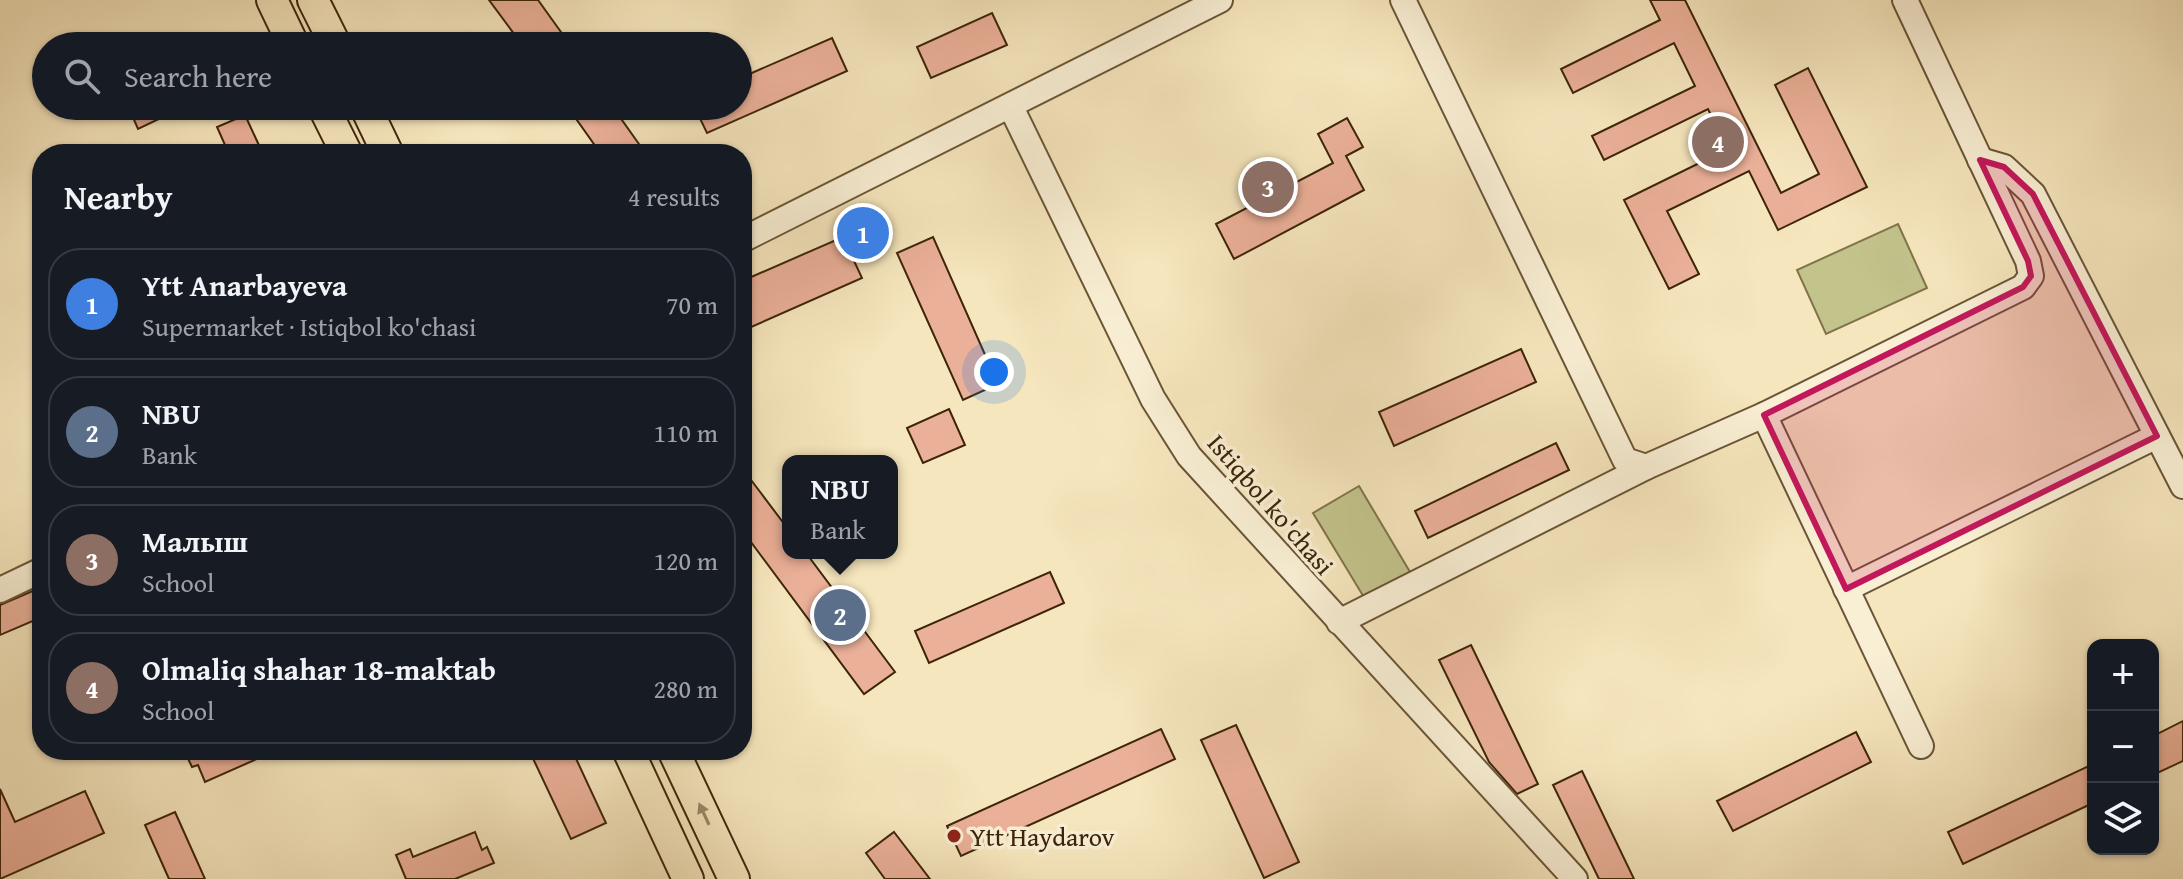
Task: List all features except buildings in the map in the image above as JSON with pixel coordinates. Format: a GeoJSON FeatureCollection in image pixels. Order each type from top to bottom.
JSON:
{"type":"FeatureCollection","features":[{"type":"Feature","properties":{"kind":"main road"},"geometry":{"type":"LineString","coordinates":[[272,0],[287,32]]}},
{"type":"Feature","properties":{"kind":"main road"},"geometry":{"type":"LineString","coordinates":[[313,0],[329,32]]}},
{"type":"Feature","properties":{"kind":"main road"},"geometry":{"type":"LineString","coordinates":[[330,120],[342,144]]}},
{"type":"Feature","properties":{"kind":"main road"},"geometry":{"type":"LineString","coordinates":[[372,120],[383,144]]}},
{"type":"Feature","properties":{"kind":"main road"},"geometry":{"type":"LineString","coordinates":[[633,760],[688,879]]}},
{"type":"Feature","properties":{"kind":"main road"},"geometry":{"type":"LineString","coordinates":[[678,760],[734,879]]}},
{"type":"Feature","properties":{"kind":"street"},"geometry":{"type":"LineString","coordinates":[[752,235],[1220,0]]}},
{"type":"Feature","properties":{"kind":"street"},"geometry":{"type":"LineString","coordinates":[[1403,0],[1625,460],[1646,467]]}},
{"type":"Feature","properties":{"kind":"street"},"geometry":{"type":"LineString","coordinates":[[1339,622],[1646,467],[1764,415],[2023,287],[2031,276],[2028,261],[1905,0]]}},
{"type":"Feature","properties":{"kind":"street","name":"Istiqbol ko'chasi"},"geometry":{"type":"LineString","coordinates":[[1011,107],[1153,399],[1189,456],[1575,879]]}},
{"type":"Feature","properties":{"kind":"street"},"geometry":{"type":"LineString","coordinates":[[1980,160],[2004,167],[2033,194],[2183,486]]}},
{"type":"Feature","properties":{"kind":"street"},"geometry":{"type":"LineString","coordinates":[[1764,415],[1921,746]]}},
{"type":"Feature","properties":{"kind":"street"},"geometry":{"type":"LineString","coordinates":[[1846,589],[2157,436]]}},
{"type":"Feature","properties":{"kind":"street"},"geometry":{"type":"LineString","coordinates":[[0,590],[32,575]]}},
{"type":"Feature","properties":{"kind":"highlighted area"},"geometry":{"type":"Polygon","coordinates":[[[1980,160],[2004,167],[2033,194],[2157,436],[1846,589],[1764,415],[2023,287],[2031,276],[2028,261],[1980,160]]]}},
{"type":"Feature","properties":{"kind":"green space"},"geometry":{"type":"Polygon","coordinates":[[[1898,224],[1927,288],[1826,334],[1797,270],[1898,224]]]}},
{"type":"Feature","properties":{"kind":"green space"},"geometry":{"type":"Polygon","coordinates":[[[1359,486],[1410,572],[1365,599],[1313,513],[1359,486]]]}},
{"type":"Feature","properties":{"kind":"place","name":"Olmaliq shahar 18-maktab"},"geometry":{"type":"Point","coordinates":[1718,142]}},
{"type":"Feature","properties":{"kind":"place","name":"Малыш"},"geometry":{"type":"Point","coordinates":[1268,187]}},
{"type":"Feature","properties":{"kind":"place","name":"Ytt Anarbayeva"},"geometry":{"type":"Point","coordinates":[863,233]}},
{"type":"Feature","properties":{"kind":"place","name":"NBU"},"geometry":{"type":"Point","coordinates":[840,615]}},
{"type":"Feature","properties":{"kind":"place","name":"Ytt Haydarov"},"geometry":{"type":"Point","coordinates":[954,836]}}]}
